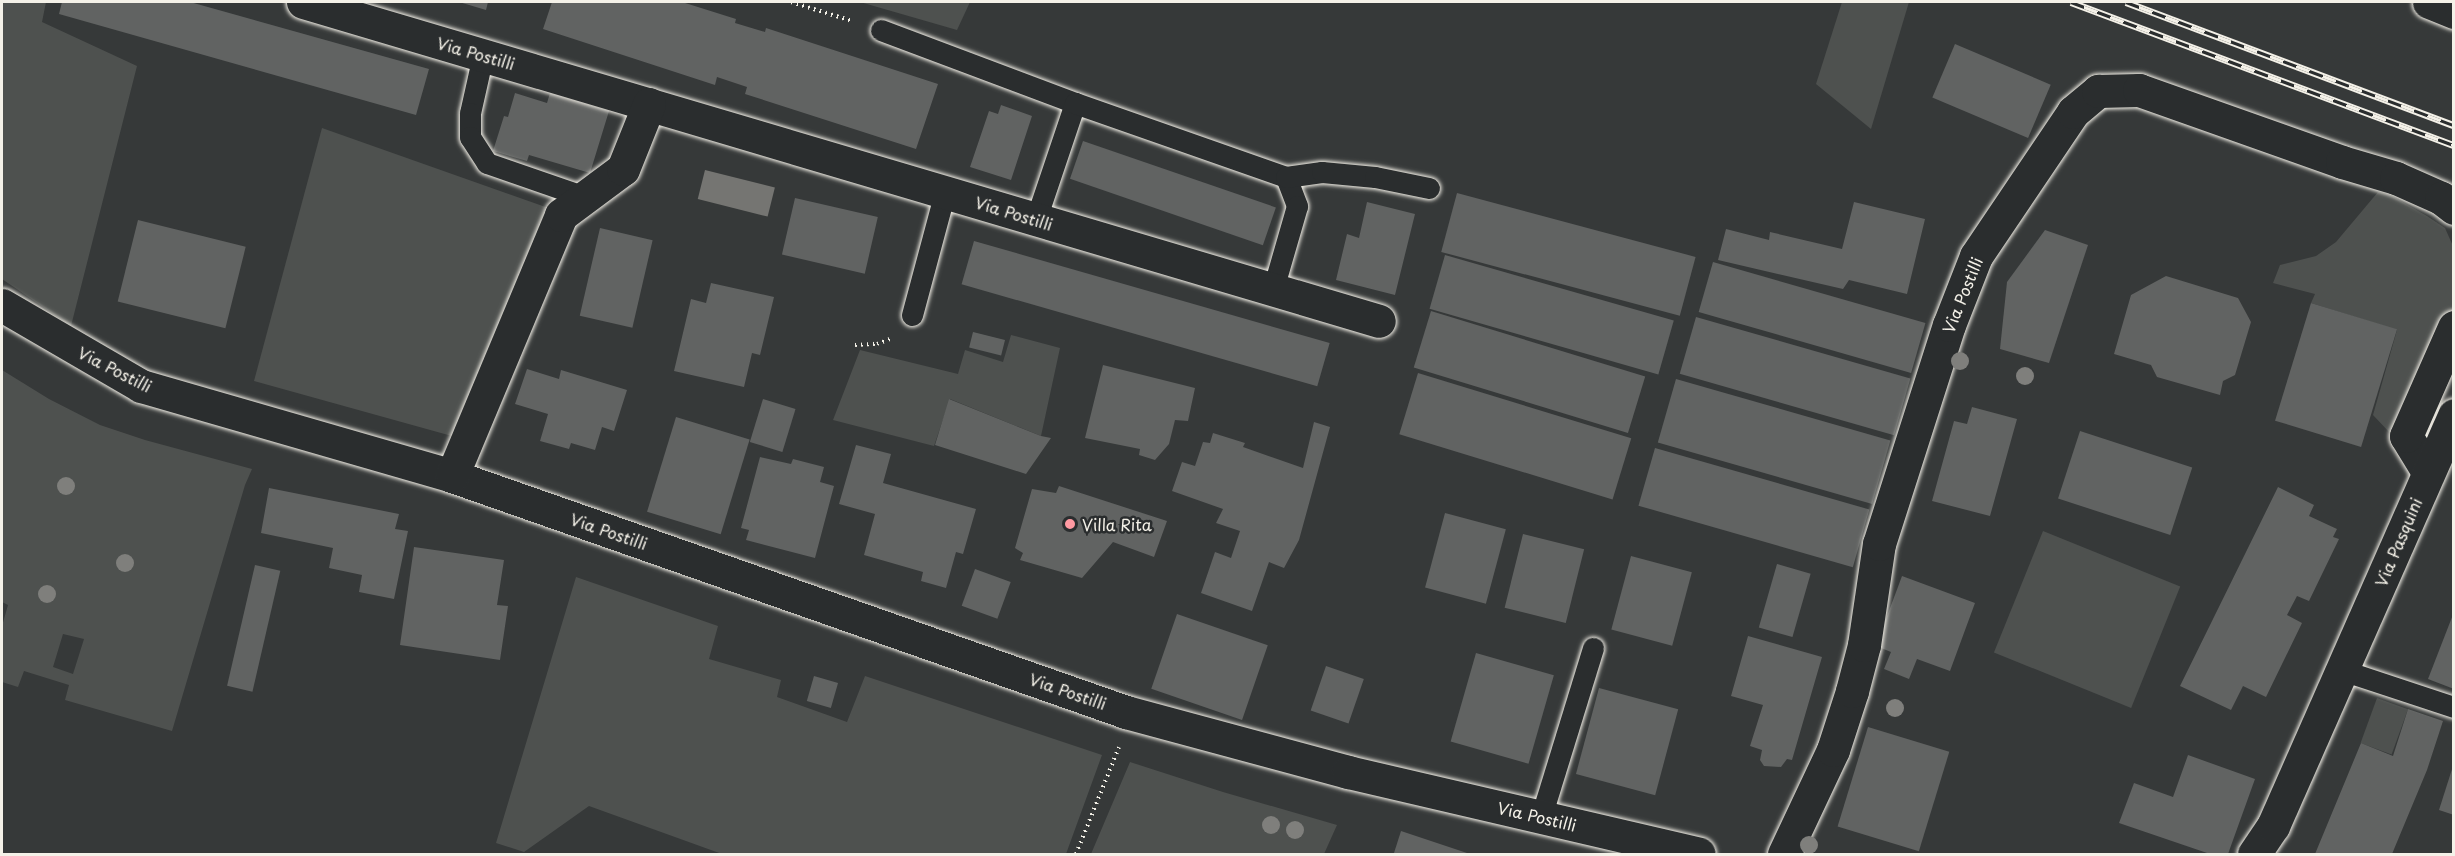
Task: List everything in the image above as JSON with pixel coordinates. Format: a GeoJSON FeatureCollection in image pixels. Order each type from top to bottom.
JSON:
{"type":"FeatureCollection","features":[{"type":"Feature","properties":{"kind":"street","name":"Via Postilli"},"geometry":{"type":"LineString","coordinates":[[303,2],[1379,321]]}},
{"type":"Feature","properties":{"kind":"street"},"geometry":{"type":"LineString","coordinates":[[2429,2],[2454,12]]}},
{"type":"Feature","properties":{"kind":"street","name":"Via Postilli"},"geometry":{"type":"LineString","coordinates":[[1784,855],[1833,750],[1864,645],[1879,544],[1946,336],[1976,256],[2073,112],[2098,91],[2139,90],[2342,162],[2396,178],[2441,198],[2454,208]]}},
{"type":"Feature","properties":{"kind":"street"},"geometry":{"type":"LineString","coordinates":[[452,476],[561,215],[623,169],[649,104]]}},
{"type":"Feature","properties":{"kind":"street","name":"Via Postilli"},"geometry":{"type":"LineString","coordinates":[[9,314],[141,386],[452,476],[1133,713],[1348,772],[1699,855]]}},
{"type":"Feature","properties":{"kind":"street"},"geometry":{"type":"LineString","coordinates":[[2428,472],[2406,436],[2454,327]]}},
{"type":"Feature","properties":{"kind":"street","name":"Via Pasquini"},"geometry":{"type":"LineString","coordinates":[[2254,855],[2272,841],[2342,670],[2454,415]]}},
{"type":"Feature","properties":{"kind":"lane"},"geometry":{"type":"LineString","coordinates":[[881,30],[1075,103],[1286,177],[1322,172],[1375,177],[1428,188]]}},
{"type":"Feature","properties":{"kind":"lane"},"geometry":{"type":"LineString","coordinates":[[483,55],[470,113],[470,137],[487,163],[585,197]]}},
{"type":"Feature","properties":{"kind":"lane"},"geometry":{"type":"LineString","coordinates":[[1036,219],[1075,103]]}},
{"type":"Feature","properties":{"kind":"lane"},"geometry":{"type":"LineString","coordinates":[[1273,290],[1297,206],[1286,177]]}},
{"type":"Feature","properties":{"kind":"lane"},"geometry":{"type":"LineString","coordinates":[[912,315],[945,192]]}},
{"type":"Feature","properties":{"kind":"lane"},"geometry":{"type":"LineString","coordinates":[[1541,818],[1593,648]]}},
{"type":"Feature","properties":{"kind":"lane"},"geometry":{"type":"LineString","coordinates":[[2342,670],[2454,708]]}},
{"type":"Feature","properties":{"kind":"path"},"geometry":{"type":"LineString","coordinates":[[791,2],[881,30]]}},
{"type":"Feature","properties":{"kind":"path"},"geometry":{"type":"LineString","coordinates":[[1076,855],[1133,713]]}},
{"type":"Feature","properties":{"kind":"shaded area"},"geometry":{"type":"Polygon","coordinates":[[[2,2],[46,2],[42,22],[137,66],[71,326],[2,279],[2,2]]]}},
{"type":"Feature","properties":{"kind":"shaded area"},"geometry":{"type":"Polygon","coordinates":[[[860,2],[970,2],[957,30],[860,2]]]}},
{"type":"Feature","properties":{"kind":"shaded area"},"geometry":{"type":"Polygon","coordinates":[[[1842,2],[1909,2],[1871,129],[1816,84],[1842,2]]]}},
{"type":"Feature","properties":{"kind":"shaded area"},"geometry":{"type":"Polygon","coordinates":[[[322,128],[554,210],[459,438],[254,381],[322,128]]]}},
{"type":"Feature","properties":{"kind":"shaded area"},"geometry":{"type":"Polygon","coordinates":[[[705,170],[775,187],[768,217],[698,199],[705,170]]]}},
{"type":"Feature","properties":{"kind":"shaded area"},"geometry":{"type":"Polygon","coordinates":[[[2378,192],[2390,195],[2445,228],[2453,246],[2453,313],[2403,437],[2390,433],[2373,415],[2397,330],[2311,303],[2315,294],[2273,283],[2280,265],[2316,256],[2336,242],[2378,192]]]}},
{"type":"Feature","properties":{"kind":"shaded area"},"geometry":{"type":"Polygon","coordinates":[[[1011,335],[1060,348],[1041,436],[950,399],[934,446],[833,420],[860,350],[958,374],[965,350],[1003,362],[1011,335]]]}},
{"type":"Feature","properties":{"kind":"shaded area"},"geometry":{"type":"Polygon","coordinates":[[[2,370],[49,399],[100,425],[145,440],[252,469],[245,485],[172,731],[65,700],[69,685],[24,671],[18,687],[2,682],[2,626],[8,605],[2,602],[2,370]],[[63,634],[53,667],[73,674],[84,639],[63,634]]]}},
{"type":"Feature","properties":{"kind":"shaded area"},"geometry":{"type":"Polygon","coordinates":[[[2043,531],[2180,586],[2131,708],[1994,652],[2043,531]]]}},
{"type":"Feature","properties":{"kind":"shaded area"},"geometry":{"type":"Polygon","coordinates":[[[576,577],[718,626],[709,659],[781,680],[777,697],[847,722],[865,676],[1102,755],[1066,854],[722,854],[589,806],[524,852],[496,843],[576,577]]]}},
{"type":"Feature","properties":{"kind":"shaded area"},"geometry":{"type":"Polygon","coordinates":[[[2377,698],[2408,709],[2392,754],[2361,743],[2377,698]]]}},
{"type":"Feature","properties":{"kind":"shaded area"},"geometry":{"type":"Polygon","coordinates":[[[1130,762],[1337,825],[1324,854],[1091,854],[1130,762]]]}},
{"type":"Feature","properties":{"kind":"building"},"geometry":{"type":"Polygon","coordinates":[[[62,2],[190,2],[429,69],[416,115],[59,14],[62,2]]]}},
{"type":"Feature","properties":{"kind":"building"},"geometry":{"type":"Polygon","coordinates":[[[459,2],[488,2],[486,10],[459,2]]]}},
{"type":"Feature","properties":{"kind":"building"},"geometry":{"type":"Polygon","coordinates":[[[552,2],[682,2],[736,19],[735,23],[765,32],[766,28],[938,84],[916,149],[745,94],[747,87],[717,77],[715,85],[543,29],[552,2]]]}},
{"type":"Feature","properties":{"kind":"building"},"geometry":{"type":"Polygon","coordinates":[[[1955,44],[2051,85],[2028,138],[1932,97],[1955,44]]]}},
{"type":"Feature","properties":{"kind":"building"},"geometry":{"type":"Polygon","coordinates":[[[515,93],[547,103],[550,93],[609,111],[590,173],[529,155],[527,161],[493,151],[504,116],[508,117],[515,93]]]}},
{"type":"Feature","properties":{"kind":"building"},"geometry":{"type":"Polygon","coordinates":[[[1001,105],[1032,116],[1011,180],[970,167],[989,111],[998,114],[1001,105]]]}},
{"type":"Feature","properties":{"kind":"building"},"geometry":{"type":"Polygon","coordinates":[[[1083,141],[1276,207],[1263,245],[1070,179],[1083,141]]]}},
{"type":"Feature","properties":{"kind":"building"},"geometry":{"type":"Polygon","coordinates":[[[1457,193],[1696,257],[1680,316],[1441,252],[1457,193]]]}},
{"type":"Feature","properties":{"kind":"building"},"geometry":{"type":"Polygon","coordinates":[[[795,198],[878,217],[865,274],[782,255],[795,198]]]}},
{"type":"Feature","properties":{"kind":"building"},"geometry":{"type":"Polygon","coordinates":[[[1367,202],[1415,214],[1395,295],[1336,280],[1347,234],[1359,238],[1367,202]]]}},
{"type":"Feature","properties":{"kind":"building"},"geometry":{"type":"Polygon","coordinates":[[[1854,202],[1925,219],[1907,294],[1849,280],[1843,289],[1718,260],[1726,229],[1769,240],[1770,232],[1842,249],[1854,202]]]}},
{"type":"Feature","properties":{"kind":"building"},"geometry":{"type":"Polygon","coordinates":[[[138,220],[246,247],[225,328],[118,302],[138,220]]]}},
{"type":"Feature","properties":{"kind":"building"},"geometry":{"type":"Polygon","coordinates":[[[600,228],[653,240],[632,328],[580,316],[600,228]]]}},
{"type":"Feature","properties":{"kind":"building"},"geometry":{"type":"Polygon","coordinates":[[[2045,230],[2088,245],[2049,363],[2000,349],[2007,282],[2045,230]]]}},
{"type":"Feature","properties":{"kind":"building"},"geometry":{"type":"Polygon","coordinates":[[[974,241],[1330,343],[1317,386],[962,284],[974,241]]]}},
{"type":"Feature","properties":{"kind":"building"},"geometry":{"type":"Polygon","coordinates":[[[1445,255],[1674,321],[1658,374],[1430,309],[1445,255]]]}},
{"type":"Feature","properties":{"kind":"building"},"geometry":{"type":"Polygon","coordinates":[[[1713,262],[1925,323],[1911,373],[1699,312],[1713,262]]]}},
{"type":"Feature","properties":{"kind":"building"},"geometry":{"type":"Polygon","coordinates":[[[2166,276],[2238,298],[2251,322],[2235,375],[2223,381],[2220,395],[2157,377],[2151,365],[2114,354],[2131,295],[2166,276]]]}},
{"type":"Feature","properties":{"kind":"building"},"geometry":{"type":"Polygon","coordinates":[[[711,283],[774,297],[760,355],[752,353],[744,387],[674,371],[691,299],[706,303],[711,283]]]}},
{"type":"Feature","properties":{"kind":"building"},"geometry":{"type":"Polygon","coordinates":[[[2311,303],[2397,329],[2361,447],[2275,421],[2311,303]]]}},
{"type":"Feature","properties":{"kind":"building"},"geometry":{"type":"Polygon","coordinates":[[[1431,311],[1645,376],[1628,433],[1414,367],[1431,311]]]}},
{"type":"Feature","properties":{"kind":"building"},"geometry":{"type":"Polygon","coordinates":[[[1696,317],[1910,378],[1894,435],[1680,374],[1696,317]]]}},
{"type":"Feature","properties":{"kind":"building"},"geometry":{"type":"Polygon","coordinates":[[[973,332],[1005,340],[1001,356],[969,348],[973,332]]]}},
{"type":"Feature","properties":{"kind":"building"},"geometry":{"type":"Polygon","coordinates":[[[1103,365],[1195,388],[1188,421],[1175,420],[1169,444],[1155,460],[1139,455],[1140,449],[1085,438],[1103,365]]]}},
{"type":"Feature","properties":{"kind":"building"},"geometry":{"type":"Polygon","coordinates":[[[527,369],[559,379],[561,370],[627,390],[614,431],[602,427],[595,450],[571,443],[569,449],[540,441],[548,414],[515,404],[527,369]]]}},
{"type":"Feature","properties":{"kind":"building"},"geometry":{"type":"Polygon","coordinates":[[[1418,373],[1631,438],[1613,499],[1399,434],[1418,373]]]}},
{"type":"Feature","properties":{"kind":"building"},"geometry":{"type":"Polygon","coordinates":[[[1676,379],[1890,440],[1872,504],[1658,442],[1676,379]]]}},
{"type":"Feature","properties":{"kind":"building"},"geometry":{"type":"Polygon","coordinates":[[[763,399],[796,409],[782,452],[750,442],[763,399]]]}},
{"type":"Feature","properties":{"kind":"building"},"geometry":{"type":"Polygon","coordinates":[[[949,399],[1051,438],[1026,474],[935,445],[949,399]]]}},
{"type":"Feature","properties":{"kind":"building"},"geometry":{"type":"Polygon","coordinates":[[[1972,407],[2017,419],[1990,516],[1932,501],[1954,421],[1967,424],[1972,407]]]}},
{"type":"Feature","properties":{"kind":"building"},"geometry":{"type":"Polygon","coordinates":[[[676,417],[750,440],[721,534],[647,512],[676,417]]]}},
{"type":"Feature","properties":{"kind":"building"},"geometry":{"type":"Polygon","coordinates":[[[1314,422],[1330,427],[1299,540],[1284,568],[1269,562],[1252,611],[1201,593],[1215,552],[1231,558],[1240,531],[1216,523],[1223,509],[1172,491],[1182,462],[1195,466],[1203,442],[1210,443],[1213,433],[1245,443],[1243,447],[1303,468],[1314,422]]]}},
{"type":"Feature","properties":{"kind":"building"},"geometry":{"type":"Polygon","coordinates":[[[2080,431],[2192,467],[2170,535],[2058,499],[2080,431]]]}},
{"type":"Feature","properties":{"kind":"building"},"geometry":{"type":"Polygon","coordinates":[[[856,445],[891,454],[883,483],[976,509],[963,554],[956,552],[946,588],[921,581],[923,572],[864,555],[875,514],[839,504],[856,445]]]}},
{"type":"Feature","properties":{"kind":"building"},"geometry":{"type":"Polygon","coordinates":[[[1655,448],[1869,509],[1853,567],[1638,506],[1655,448]]]}},
{"type":"Feature","properties":{"kind":"building"},"geometry":{"type":"Polygon","coordinates":[[[760,457],[791,464],[793,459],[824,467],[820,482],[834,486],[815,558],[746,540],[749,530],[741,528],[760,457]]]}},
{"type":"Feature","properties":{"kind":"building","name":"Villa Rita"},"geometry":{"type":"Polygon","coordinates":[[[1059,486],[1167,521],[1154,557],[1113,542],[1082,578],[1020,560],[1023,553],[1015,548],[1032,489],[1056,493],[1059,486]]]}},
{"type":"Feature","properties":{"kind":"building"},"geometry":{"type":"Polygon","coordinates":[[[2278,487],[2314,505],[2309,516],[2337,529],[2333,537],[2339,539],[2309,601],[2297,596],[2287,615],[2302,623],[2266,697],[2243,686],[2231,710],[2180,686],[2278,487]]]}},
{"type":"Feature","properties":{"kind":"building"},"geometry":{"type":"Polygon","coordinates":[[[269,488],[399,514],[395,529],[408,531],[394,599],[359,592],[362,575],[329,568],[333,548],[261,533],[269,488]]]}},
{"type":"Feature","properties":{"kind":"building"},"geometry":{"type":"Polygon","coordinates":[[[1445,513],[1506,529],[1486,604],[1425,587],[1445,513]]]}},
{"type":"Feature","properties":{"kind":"building"},"geometry":{"type":"Polygon","coordinates":[[[1523,534],[1584,549],[1566,623],[1505,608],[1523,534]]]}},
{"type":"Feature","properties":{"kind":"building"},"geometry":{"type":"Polygon","coordinates":[[[414,547],[504,560],[497,605],[508,606],[500,660],[400,645],[414,547]]]}},
{"type":"Feature","properties":{"kind":"building"},"geometry":{"type":"Polygon","coordinates":[[[1631,556],[1692,572],[1672,646],[1611,629],[1631,556]]]}},
{"type":"Feature","properties":{"kind":"building"},"geometry":{"type":"Polygon","coordinates":[[[1777,564],[1811,574],[1792,637],[1759,627],[1777,564]]]}},
{"type":"Feature","properties":{"kind":"building"},"geometry":{"type":"Polygon","coordinates":[[[255,565],[280,571],[252,692],[227,686],[255,565]]]}},
{"type":"Feature","properties":{"kind":"building"},"geometry":{"type":"Polygon","coordinates":[[[975,569],[1011,582],[997,619],[962,606],[975,569]]]}},
{"type":"Feature","properties":{"kind":"building"},"geometry":{"type":"Polygon","coordinates":[[[1902,576],[1975,603],[1950,671],[1917,659],[1909,679],[1884,669],[1891,652],[1876,646],[1902,576]]]}},
{"type":"Feature","properties":{"kind":"building"},"geometry":{"type":"Polygon","coordinates":[[[2454,612],[2454,689],[2428,679],[2454,612]]]}},
{"type":"Feature","properties":{"kind":"building"},"geometry":{"type":"Polygon","coordinates":[[[1177,614],[1268,645],[1242,720],[1151,689],[1177,614]]]}},
{"type":"Feature","properties":{"kind":"building"},"geometry":{"type":"Polygon","coordinates":[[[1748,636],[1822,657],[1792,760],[1787,759],[1781,767],[1764,766],[1760,760],[1762,750],[1750,746],[1763,705],[1731,696],[1748,636]]]}},
{"type":"Feature","properties":{"kind":"building"},"geometry":{"type":"Polygon","coordinates":[[[1476,653],[1554,675],[1529,764],[1451,741],[1476,653]]]}},
{"type":"Feature","properties":{"kind":"building"},"geometry":{"type":"Polygon","coordinates":[[[1326,666],[1364,679],[1349,723],[1311,710],[1326,666]]]}},
{"type":"Feature","properties":{"kind":"building"},"geometry":{"type":"Polygon","coordinates":[[[814,676],[838,683],[831,708],[807,701],[814,676]]]}},
{"type":"Feature","properties":{"kind":"building"},"geometry":{"type":"Polygon","coordinates":[[[1599,688],[1678,709],[1655,795],[1576,774],[1599,688]]]}},
{"type":"Feature","properties":{"kind":"building"},"geometry":{"type":"Polygon","coordinates":[[[2408,709],[2443,721],[2427,770],[2392,854],[2315,854],[2361,743],[2393,756],[2408,709]]]}},
{"type":"Feature","properties":{"kind":"building"},"geometry":{"type":"Polygon","coordinates":[[[1868,727],[1949,752],[1919,851],[1838,826],[1868,727]]]}},
{"type":"Feature","properties":{"kind":"building"},"geometry":{"type":"Polygon","coordinates":[[[2188,755],[2255,779],[2228,854],[2210,854],[2119,823],[2134,783],[2173,797],[2188,755]]]}},
{"type":"Feature","properties":{"kind":"building"},"geometry":{"type":"Polygon","coordinates":[[[2454,766],[2454,815],[2439,810],[2454,766]]]}},
{"type":"Feature","properties":{"kind":"building"},"geometry":{"type":"Polygon","coordinates":[[[1401,831],[1470,854],[1394,853],[1401,831]]]}},
{"type":"Feature","properties":{"kind":"railway"},"geometry":{"type":"LineString","coordinates":[[2071,2],[2454,145]]}},
{"type":"Feature","properties":{"kind":"railway"},"geometry":{"type":"LineString","coordinates":[[2126,2],[2454,125]]}},
{"type":"Feature","properties":{"kind":"place","name":"Villa Rita"},"geometry":{"type":"Point","coordinates":[1070,524]}}]}
